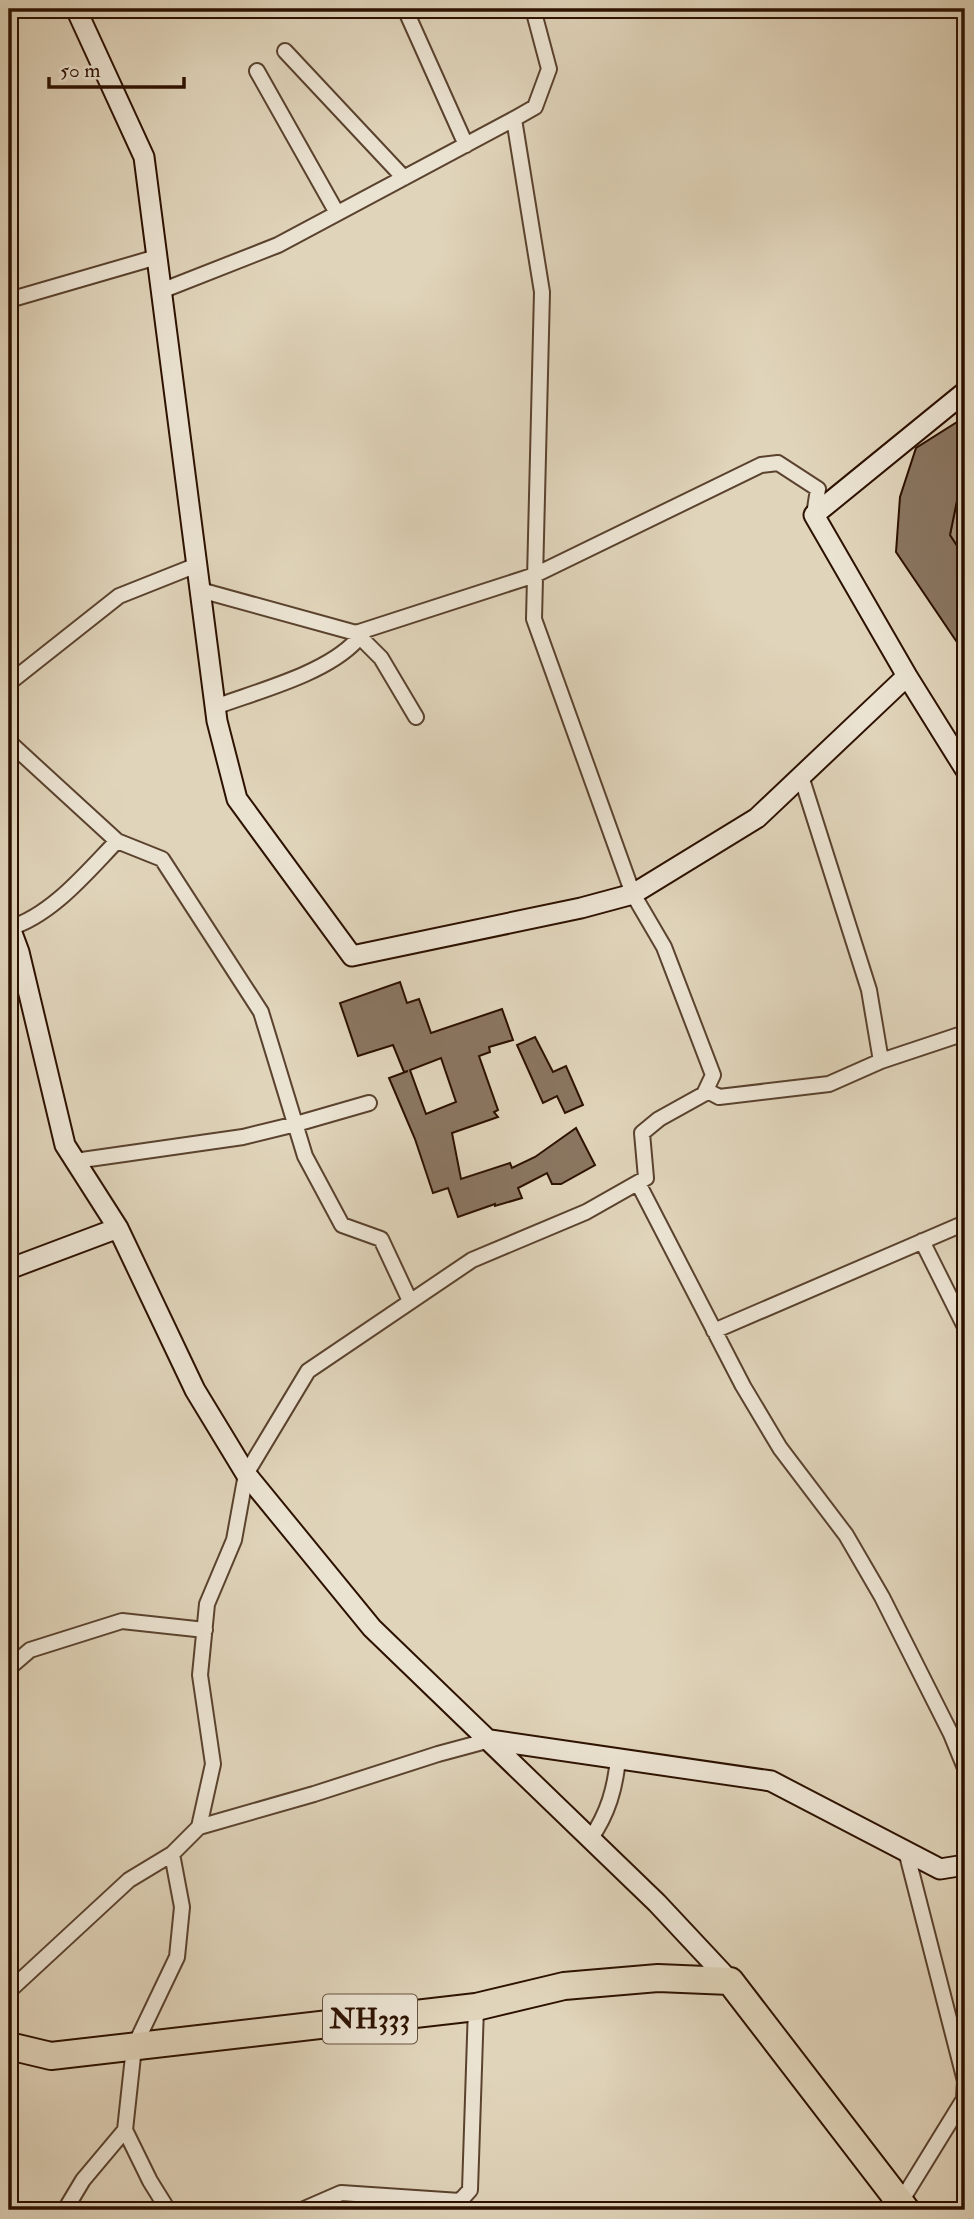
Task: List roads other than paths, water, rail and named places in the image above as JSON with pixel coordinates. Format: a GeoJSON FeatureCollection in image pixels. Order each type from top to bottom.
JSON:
{"type":"FeatureCollection","features":[{"type":"Feature","properties":{"kind":"highway","name":"NH333"},"geometry":{"type":"LineString","coordinates":[[9,2046],[51,2056],[476,2007],[564,1986],[658,1978],[730,1981]]}},
{"type":"Feature","properties":{"kind":"highway"},"geometry":{"type":"LineString","coordinates":[[730,1981],[903,2207]]}},
{"type":"Feature","properties":{"kind":"street"},"geometry":{"type":"LineString","coordinates":[[76,9],[144,157],[215,707],[237,799],[352,956],[581,908],[633,894],[758,818],[907,676]]}},
{"type":"Feature","properties":{"kind":"street"},"geometry":{"type":"LineString","coordinates":[[405,9],[466,145]]}},
{"type":"Feature","properties":{"kind":"street"},"geometry":{"type":"LineString","coordinates":[[161,291],[278,245],[535,107],[549,69],[533,9]]}},
{"type":"Feature","properties":{"kind":"street"},"geometry":{"type":"LineString","coordinates":[[961,9],[965,15]]}},
{"type":"Feature","properties":{"kind":"street"},"geometry":{"type":"LineString","coordinates":[[285,51],[404,178]]}},
{"type":"Feature","properties":{"kind":"street"},"geometry":{"type":"LineString","coordinates":[[257,71],[337,213]]}},
{"type":"Feature","properties":{"kind":"street"},"geometry":{"type":"LineString","coordinates":[[199,1827],[213,1764],[200,1675],[207,1604],[234,1540],[246,1474],[308,1371],[472,1260],[586,1212],[646,1178],[642,1133],[659,1119],[704,1094],[713,1075],[664,947],[633,894],[534,619],[542,292],[514,120]]}},
{"type":"Feature","properties":{"kind":"street"},"geometry":{"type":"LineString","coordinates":[[9,300],[156,257]]}},
{"type":"Feature","properties":{"kind":"street"},"geometry":{"type":"LineString","coordinates":[[814,515],[965,392]]}},
{"type":"Feature","properties":{"kind":"street"},"geometry":{"type":"LineString","coordinates":[[356,633],[535,575],[761,465],[778,463],[818,489],[814,515],[907,676],[965,769]]}},
{"type":"Feature","properties":{"kind":"street"},"geometry":{"type":"LineString","coordinates":[[9,683],[119,596],[197,565]]}},
{"type":"Feature","properties":{"kind":"street"},"geometry":{"type":"LineString","coordinates":[[200,590],[356,633],[381,658],[416,717]]}},
{"type":"Feature","properties":{"kind":"street"},"geometry":{"type":"LineString","coordinates":[[215,707],[300,676],[347,651],[356,641],[356,633]]}},
{"type":"Feature","properties":{"kind":"street"},"geometry":{"type":"LineString","coordinates":[[9,742],[117,841],[162,859],[261,1012],[305,1156],[342,1225],[381,1239],[410,1301]]}},
{"type":"Feature","properties":{"kind":"street"},"geometry":{"type":"LineString","coordinates":[[801,776],[869,990],[881,1061]]}},
{"type":"Feature","properties":{"kind":"street"},"geometry":{"type":"LineString","coordinates":[[117,841],[62,897],[18,925],[9,927],[19,952],[65,1145],[118,1228],[195,1391],[246,1474],[372,1628],[657,1903],[730,1981]]}},
{"type":"Feature","properties":{"kind":"street"},"geometry":{"type":"LineString","coordinates":[[706,1090],[719,1097],[829,1084],[881,1061],[965,1033]]}},
{"type":"Feature","properties":{"kind":"street"},"geometry":{"type":"LineString","coordinates":[[75,1161],[243,1137],[369,1103]]}},
{"type":"Feature","properties":{"kind":"street"},"geometry":{"type":"LineString","coordinates":[[638,1183],[743,1386],[780,1448],[846,1535],[876,1586],[951,1734],[965,1768]]}},
{"type":"Feature","properties":{"kind":"street"},"geometry":{"type":"LineString","coordinates":[[714,1331],[965,1223]]}},
{"type":"Feature","properties":{"kind":"street"},"geometry":{"type":"LineString","coordinates":[[9,1269],[118,1228]]}},
{"type":"Feature","properties":{"kind":"street"},"geometry":{"type":"LineString","coordinates":[[922,1241],[965,1327]]}},
{"type":"Feature","properties":{"kind":"street"},"geometry":{"type":"LineString","coordinates":[[9,1668],[30,1650],[122,1621],[205,1630]]}},
{"type":"Feature","properties":{"kind":"street"},"geometry":{"type":"LineString","coordinates":[[9,1991],[129,1880],[172,1854],[199,1827],[490,1740],[771,1781],[940,1869],[965,1865]]}},
{"type":"Feature","properties":{"kind":"street"},"geometry":{"type":"LineString","coordinates":[[591,1838],[611,1800],[618,1759]]}},
{"type":"Feature","properties":{"kind":"street"},"geometry":{"type":"LineString","coordinates":[[903,2207],[964,2099],[965,2081],[906,1851]]}},
{"type":"Feature","properties":{"kind":"street"},"geometry":{"type":"LineString","coordinates":[[169,2210],[150,2181],[125,2130],[134,2047],[177,1957],[182,1907],[172,1854]]}},
{"type":"Feature","properties":{"kind":"street"},"geometry":{"type":"LineString","coordinates":[[302,2210],[341,2193],[444,2205],[460,2201],[470,2190],[476,2007]]}},
{"type":"Feature","properties":{"kind":"street"},"geometry":{"type":"LineString","coordinates":[[65,2210],[83,2180],[125,2130]]}}]}
